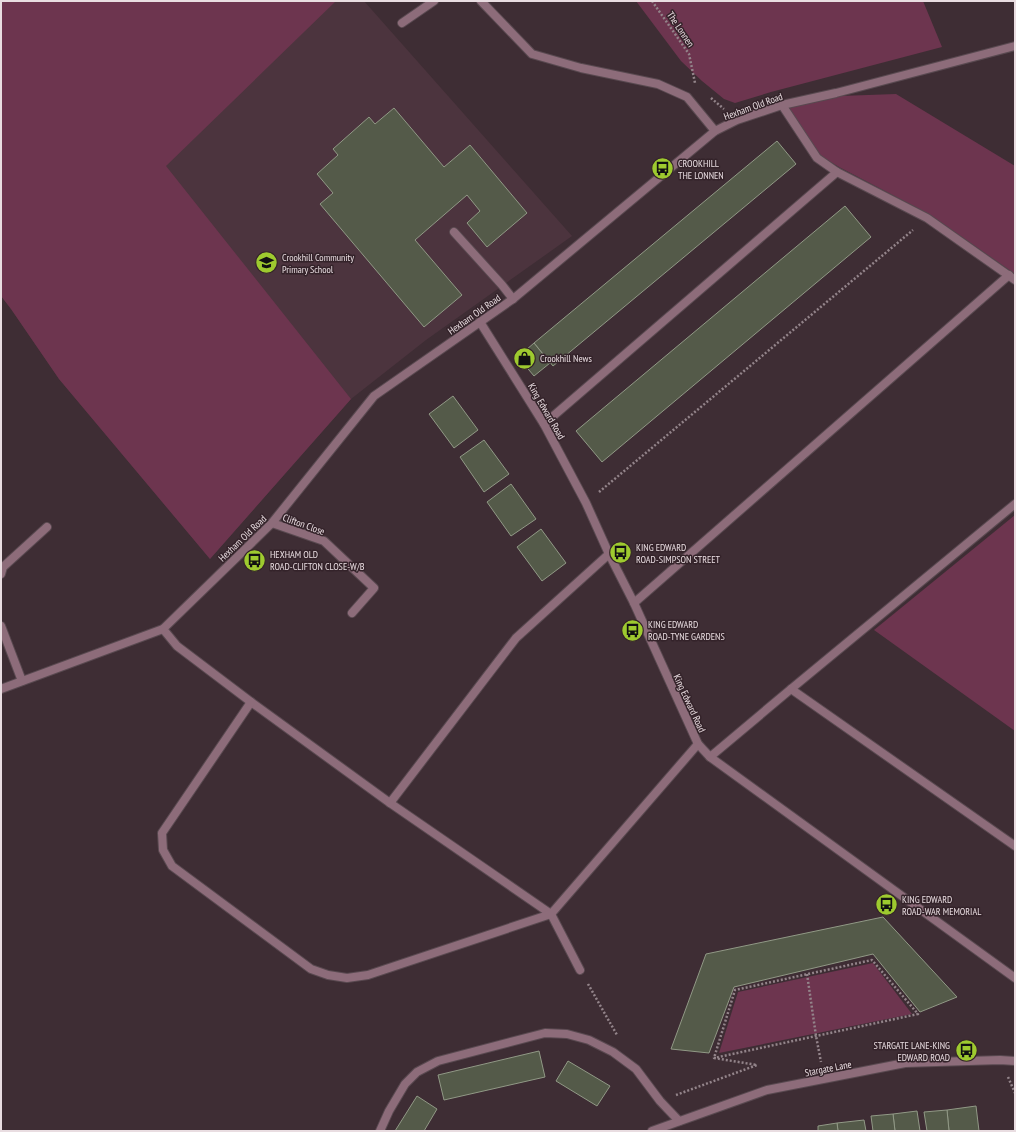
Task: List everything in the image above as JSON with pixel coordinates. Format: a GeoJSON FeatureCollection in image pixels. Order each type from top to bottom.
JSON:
{"type":"FeatureCollection","features":[{"type":"Feature","properties":{"kind":"street"},"geometry":{"type":"LineString","coordinates":[[402,23],[434,1]]}},
{"type":"Feature","properties":{"kind":"street"},"geometry":{"type":"LineString","coordinates":[[481,1],[532,54],[581,68],[658,84],[687,97],[715,131]]}},
{"type":"Feature","properties":{"kind":"street","name":"Hexham Old Road"},"geometry":{"type":"LineString","coordinates":[[1,689],[163,629],[272,523],[374,396],[513,299],[715,131],[737,120],[782,105],[836,93],[1015,46]]}},
{"type":"Feature","properties":{"kind":"street"},"geometry":{"type":"LineString","coordinates":[[634,603],[1012,278],[927,218],[837,172],[817,158],[782,105]]}},
{"type":"Feature","properties":{"kind":"street"},"geometry":{"type":"LineString","coordinates":[[544,424],[837,172]]}},
{"type":"Feature","properties":{"kind":"street"},"geometry":{"type":"LineString","coordinates":[[454,232],[513,299]]}},
{"type":"Feature","properties":{"kind":"street","name":"King Edward Road"},"geometry":{"type":"LineString","coordinates":[[480,322],[544,424],[586,503],[609,554],[634,603],[698,744],[710,758],[1015,978]]}},
{"type":"Feature","properties":{"kind":"street"},"geometry":{"type":"LineString","coordinates":[[710,758],[1015,504]]}},
{"type":"Feature","properties":{"kind":"street","name":"Clifton Close"},"geometry":{"type":"LineString","coordinates":[[272,523],[324,541],[374,588],[352,613]]}},
{"type":"Feature","properties":{"kind":"street"},"geometry":{"type":"LineString","coordinates":[[1,574],[3,567],[47,526]]}},
{"type":"Feature","properties":{"kind":"street"},"geometry":{"type":"LineString","coordinates":[[390,803],[516,638],[609,554]]}},
{"type":"Feature","properties":{"kind":"street"},"geometry":{"type":"LineString","coordinates":[[1,626],[22,681]]}},
{"type":"Feature","properties":{"kind":"street"},"geometry":{"type":"LineString","coordinates":[[163,629],[177,646],[251,702],[390,803],[551,914],[580,970]]}},
{"type":"Feature","properties":{"kind":"street"},"geometry":{"type":"LineString","coordinates":[[791,689],[1015,846]]}},
{"type":"Feature","properties":{"kind":"street"},"geometry":{"type":"LineString","coordinates":[[251,702],[162,833],[163,850],[172,866],[311,969],[328,975],[347,978],[368,975],[551,914],[698,744]]}},
{"type":"Feature","properties":{"kind":"street"},"geometry":{"type":"LineString","coordinates":[[380,1131],[389,1111],[405,1084],[417,1072],[438,1061],[545,1033],[567,1034],[589,1040],[613,1052],[636,1069],[660,1101],[679,1121]]}},
{"type":"Feature","properties":{"kind":"street","name":"Stargate Lane"},"geometry":{"type":"LineString","coordinates":[[652,1131],[767,1090],[905,1063],[1000,1060],[1015,1061]]}},
{"type":"Feature","properties":{"kind":"path","name":"The Lonnen"},"geometry":{"type":"LineString","coordinates":[[652,1],[688,54],[695,84]]}},
{"type":"Feature","properties":{"kind":"path"},"geometry":{"type":"LineString","coordinates":[[707,94],[737,120]]}},
{"type":"Feature","properties":{"kind":"path"},"geometry":{"type":"LineString","coordinates":[[586,503],[927,218]]}},
{"type":"Feature","properties":{"kind":"path"},"geometry":{"type":"LineString","coordinates":[[872,960],[918,1014],[714,1058],[735,990],[807,974],[872,960]]}},
{"type":"Feature","properties":{"kind":"path"},"geometry":{"type":"LineString","coordinates":[[580,970],[617,1036]]}},
{"type":"Feature","properties":{"kind":"path"},"geometry":{"type":"LineString","coordinates":[[807,974],[816,1036],[825,1079]]}},
{"type":"Feature","properties":{"kind":"path"},"geometry":{"type":"LineString","coordinates":[[660,1101],[757,1065],[714,1058]]}},
{"type":"Feature","properties":{"kind":"shaded area","name":"Crookhill Community Primary School"},"geometry":{"type":"Polygon","coordinates":[[[1,1],[364,1],[572,236],[426,340],[351,399],[210,559],[59,379],[1,296],[1,1]]]}},
{"type":"Feature","properties":{"kind":"shaded area"},"geometry":{"type":"Polygon","coordinates":[[[1,1],[336,1],[166,166],[351,399],[210,559],[59,379],[1,296],[1,1]]]}},
{"type":"Feature","properties":{"kind":"shaded area"},"geometry":{"type":"Polygon","coordinates":[[[636,1],[923,1],[942,47],[771,92],[735,103],[724,99],[681,61],[636,1]]]}},
{"type":"Feature","properties":{"kind":"shaded area"},"geometry":{"type":"Polygon","coordinates":[[[896,94],[1015,166],[1015,274],[929,214],[819,155],[787,108],[840,96],[896,94]]]}},
{"type":"Feature","properties":{"kind":"shaded area"},"geometry":{"type":"Polygon","coordinates":[[[1015,515],[1015,731],[874,630],[1015,515]]]}},
{"type":"Feature","properties":{"kind":"shaded area"},"geometry":{"type":"Polygon","coordinates":[[[873,963],[912,1014],[719,1053],[738,992],[873,963]]]}},
{"type":"Feature","properties":{"kind":"building"},"geometry":{"type":"Polygon","coordinates":[[[394,108],[444,167],[470,145],[527,213],[487,247],[467,223],[480,211],[467,195],[415,240],[462,295],[424,327],[320,204],[333,193],[317,174],[338,155],[333,149],[369,117],[375,124],[394,108]]]}},
{"type":"Feature","properties":{"kind":"building"},"geometry":{"type":"Polygon","coordinates":[[[777,141],[796,164],[553,366],[534,343],[777,141]]]}},
{"type":"Feature","properties":{"kind":"building"},"geometry":{"type":"Polygon","coordinates":[[[845,206],[871,237],[602,462],[576,431],[845,206]]]}},
{"type":"Feature","properties":{"kind":"building"},"geometry":{"type":"Polygon","coordinates":[[[534,343],[550,363],[534,376],[518,357],[534,343]]]}},
{"type":"Feature","properties":{"kind":"building"},"geometry":{"type":"Polygon","coordinates":[[[453,396],[478,430],[454,448],[429,414],[453,396]]]}},
{"type":"Feature","properties":{"kind":"building"},"geometry":{"type":"Polygon","coordinates":[[[484,440],[509,474],[484,492],[460,457],[484,440]]]}},
{"type":"Feature","properties":{"kind":"building"},"geometry":{"type":"Polygon","coordinates":[[[511,484],[536,519],[511,536],[487,502],[511,484]]]}},
{"type":"Feature","properties":{"kind":"building"},"geometry":{"type":"Polygon","coordinates":[[[541,529],[566,563],[542,581],[517,547],[541,529]]]}},
{"type":"Feature","properties":{"kind":"building"},"geometry":{"type":"Polygon","coordinates":[[[883,917],[957,997],[920,1012],[873,954],[734,987],[709,1053],[671,1049],[706,954],[883,917]]]}},
{"type":"Feature","properties":{"kind":"building"},"geometry":{"type":"Polygon","coordinates":[[[539,1051],[545,1077],[444,1100],[438,1075],[539,1051]]]}},
{"type":"Feature","properties":{"kind":"building"},"geometry":{"type":"Polygon","coordinates":[[[568,1061],[610,1086],[597,1106],[556,1081],[568,1061]]]}},
{"type":"Feature","properties":{"kind":"building"},"geometry":{"type":"Polygon","coordinates":[[[417,1096],[437,1109],[424,1131],[395,1131],[417,1096]]]}},
{"type":"Feature","properties":{"kind":"building"},"geometry":{"type":"Polygon","coordinates":[[[976,1106],[979,1131],[949,1131],[947,1110],[976,1106]]]}},
{"type":"Feature","properties":{"kind":"building"},"geometry":{"type":"Polygon","coordinates":[[[947,1110],[949,1131],[927,1131],[924,1112],[947,1110]]]}},
{"type":"Feature","properties":{"kind":"building"},"geometry":{"type":"Polygon","coordinates":[[[917,1111],[920,1131],[895,1131],[893,1114],[917,1111]]]}},
{"type":"Feature","properties":{"kind":"building"},"geometry":{"type":"Polygon","coordinates":[[[893,1114],[895,1131],[873,1131],[871,1116],[893,1114]]]}},
{"type":"Feature","properties":{"kind":"building"},"geometry":{"type":"Polygon","coordinates":[[[864,1120],[866,1131],[838,1131],[837,1123],[864,1120]]]}},
{"type":"Feature","properties":{"kind":"building"},"geometry":{"type":"Polygon","coordinates":[[[837,1123],[838,1131],[818,1131],[818,1126],[837,1123]]]}},
{"type":"Feature","properties":{"kind":"place","name":"CROOKHILL THE LONNEN"},"geometry":{"type":"Point","coordinates":[662,169]}},
{"type":"Feature","properties":{"kind":"place","name":"Crookhill Community Primary School"},"geometry":{"type":"Point","coordinates":[267,263]}},
{"type":"Feature","properties":{"kind":"place","name":"Crookhill News"},"geometry":{"type":"Point","coordinates":[524,358]}},
{"type":"Feature","properties":{"kind":"place","name":"KING EDWARD ROAD-SIMPSON STREET"},"geometry":{"type":"Point","coordinates":[621,553]}},
{"type":"Feature","properties":{"kind":"place","name":"HEXHAM OLD ROAD-CLIFTON CLOSE-W/B"},"geometry":{"type":"Point","coordinates":[255,560]}},
{"type":"Feature","properties":{"kind":"place","name":"KING EDWARD ROAD-TYNE GARDENS"},"geometry":{"type":"Point","coordinates":[633,630]}},
{"type":"Feature","properties":{"kind":"place","name":"KING EDWARD ROAD-WAR MEMORIAL"},"geometry":{"type":"Point","coordinates":[887,905]}},
{"type":"Feature","properties":{"kind":"place","name":"STARGATE LANE-KING EDWARD ROAD"},"geometry":{"type":"Point","coordinates":[966,1051]}}]}
